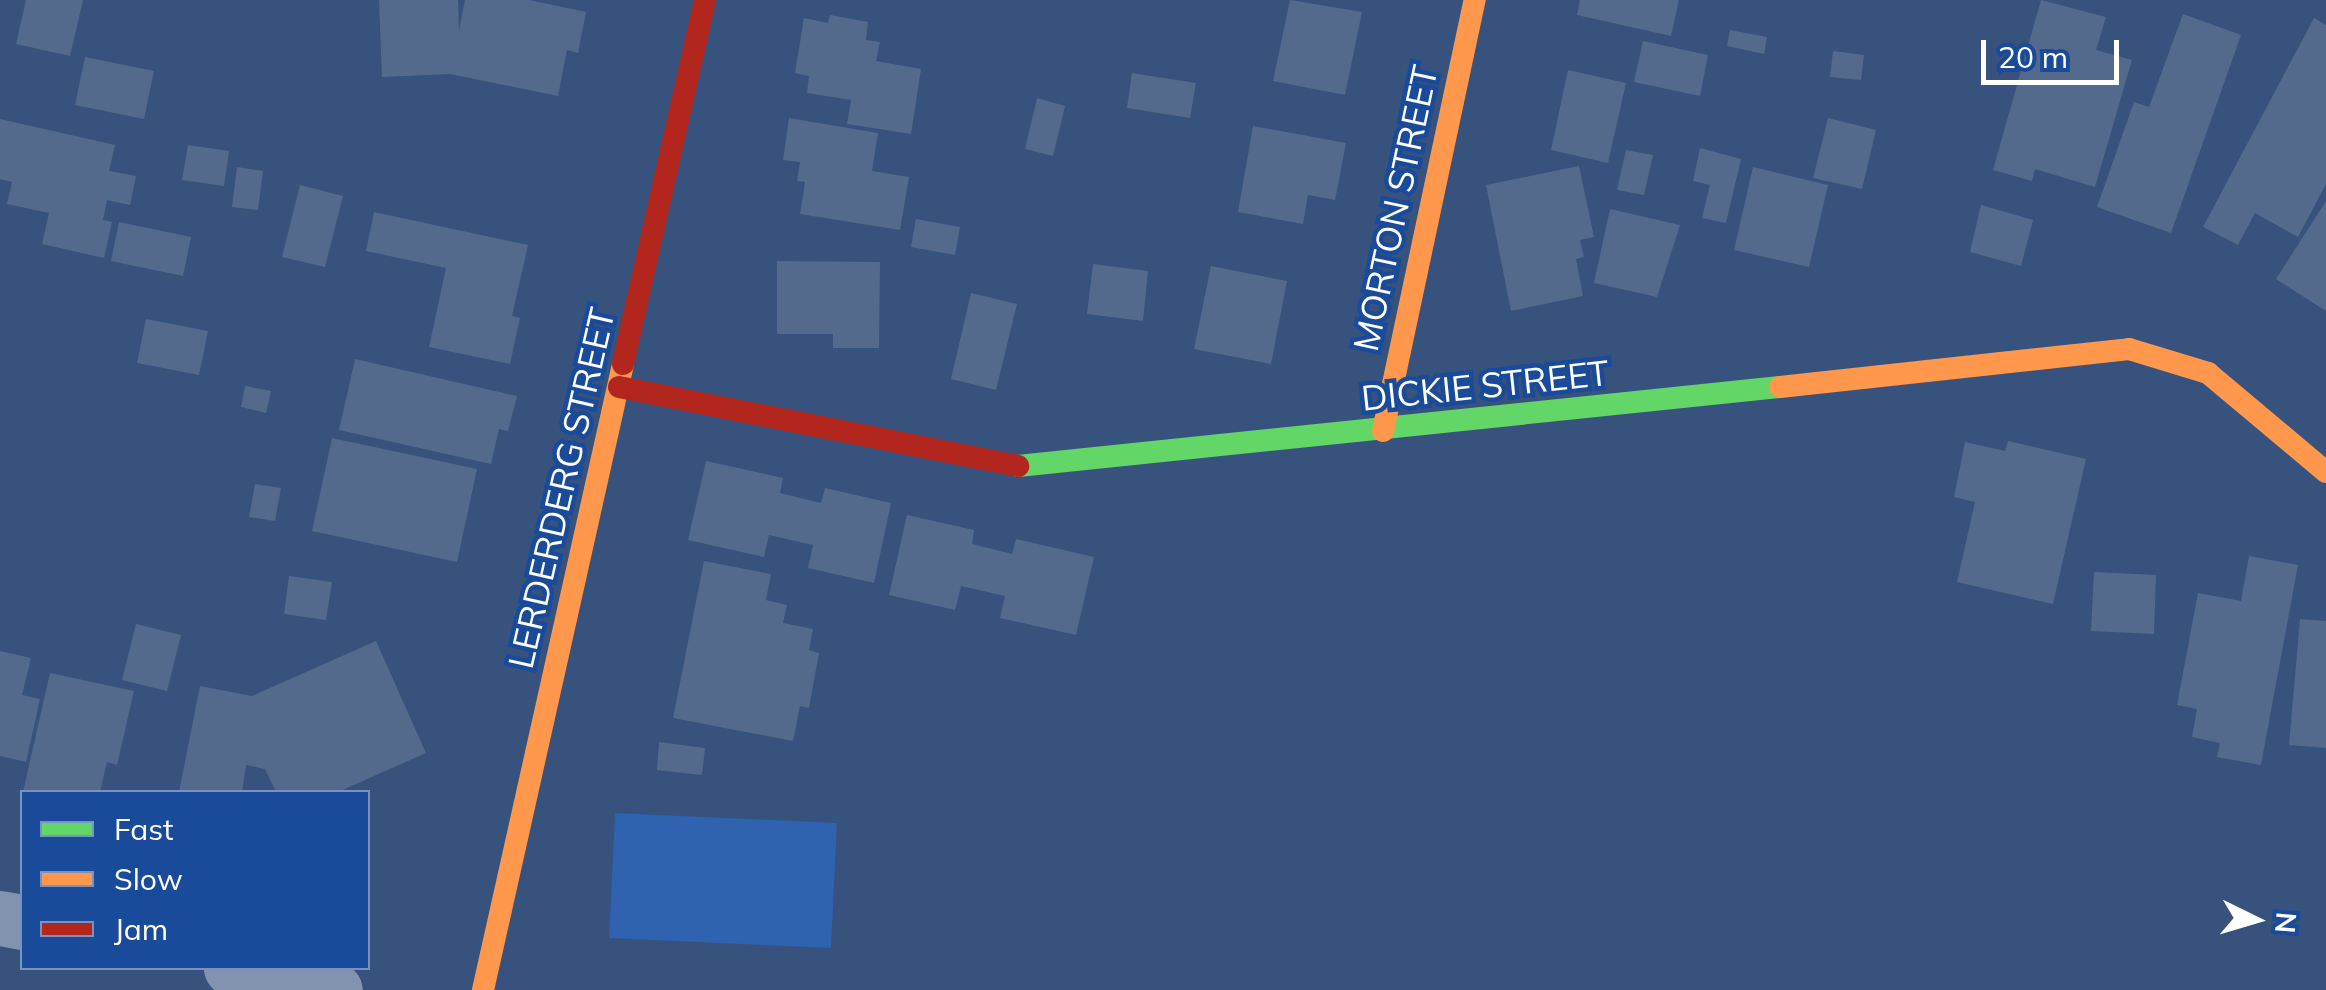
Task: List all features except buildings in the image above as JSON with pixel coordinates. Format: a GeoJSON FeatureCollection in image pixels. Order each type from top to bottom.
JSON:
{"type":"FeatureCollection","features":[{"type":"Feature","properties":{"kind":"street","name":"LERDERDERG STREET"},"geometry":{"type":"LineString","coordinates":[[483,990],[705,0]]}},
{"type":"Feature","properties":{"kind":"street","name":"MORTON STREET"},"geometry":{"type":"LineString","coordinates":[[1382,431],[1475,0]]}},
{"type":"Feature","properties":{"kind":"street","name":"DICKIE STREET"},"geometry":{"type":"LineString","coordinates":[[619,386],[1034,469],[2129,350],[2208,373],[2326,472]]}},
{"type":"Feature","properties":{"kind":"street"},"geometry":{"type":"LineString","coordinates":[[240,970],[335,990]]}},
{"type":"Feature","properties":{"kind":"shaded area"},"geometry":{"type":"Polygon","coordinates":[[[615,813],[837,823],[831,948],[609,938],[615,813]]]}},
{"type":"Feature","properties":{"kind":"traffic: fast"},"geometry":{"type":"LineString","coordinates":[[1018,466],[1780,387]]}},
{"type":"Feature","properties":{"kind":"traffic: slow"},"geometry":{"type":"LineString","coordinates":[[1383,431],[1475,0]]}},
{"type":"Feature","properties":{"kind":"traffic: slow"},"geometry":{"type":"LineString","coordinates":[[1780,387],[2129,349],[2208,373],[2326,472]]}},
{"type":"Feature","properties":{"kind":"traffic: slow"},"geometry":{"type":"LineString","coordinates":[[483,990],[623,364]]}},
{"type":"Feature","properties":{"kind":"traffic: jam"},"geometry":{"type":"LineString","coordinates":[[623,364],[705,0]]}},
{"type":"Feature","properties":{"kind":"traffic: jam"},"geometry":{"type":"LineString","coordinates":[[619,387],[1018,466]]}}]}
